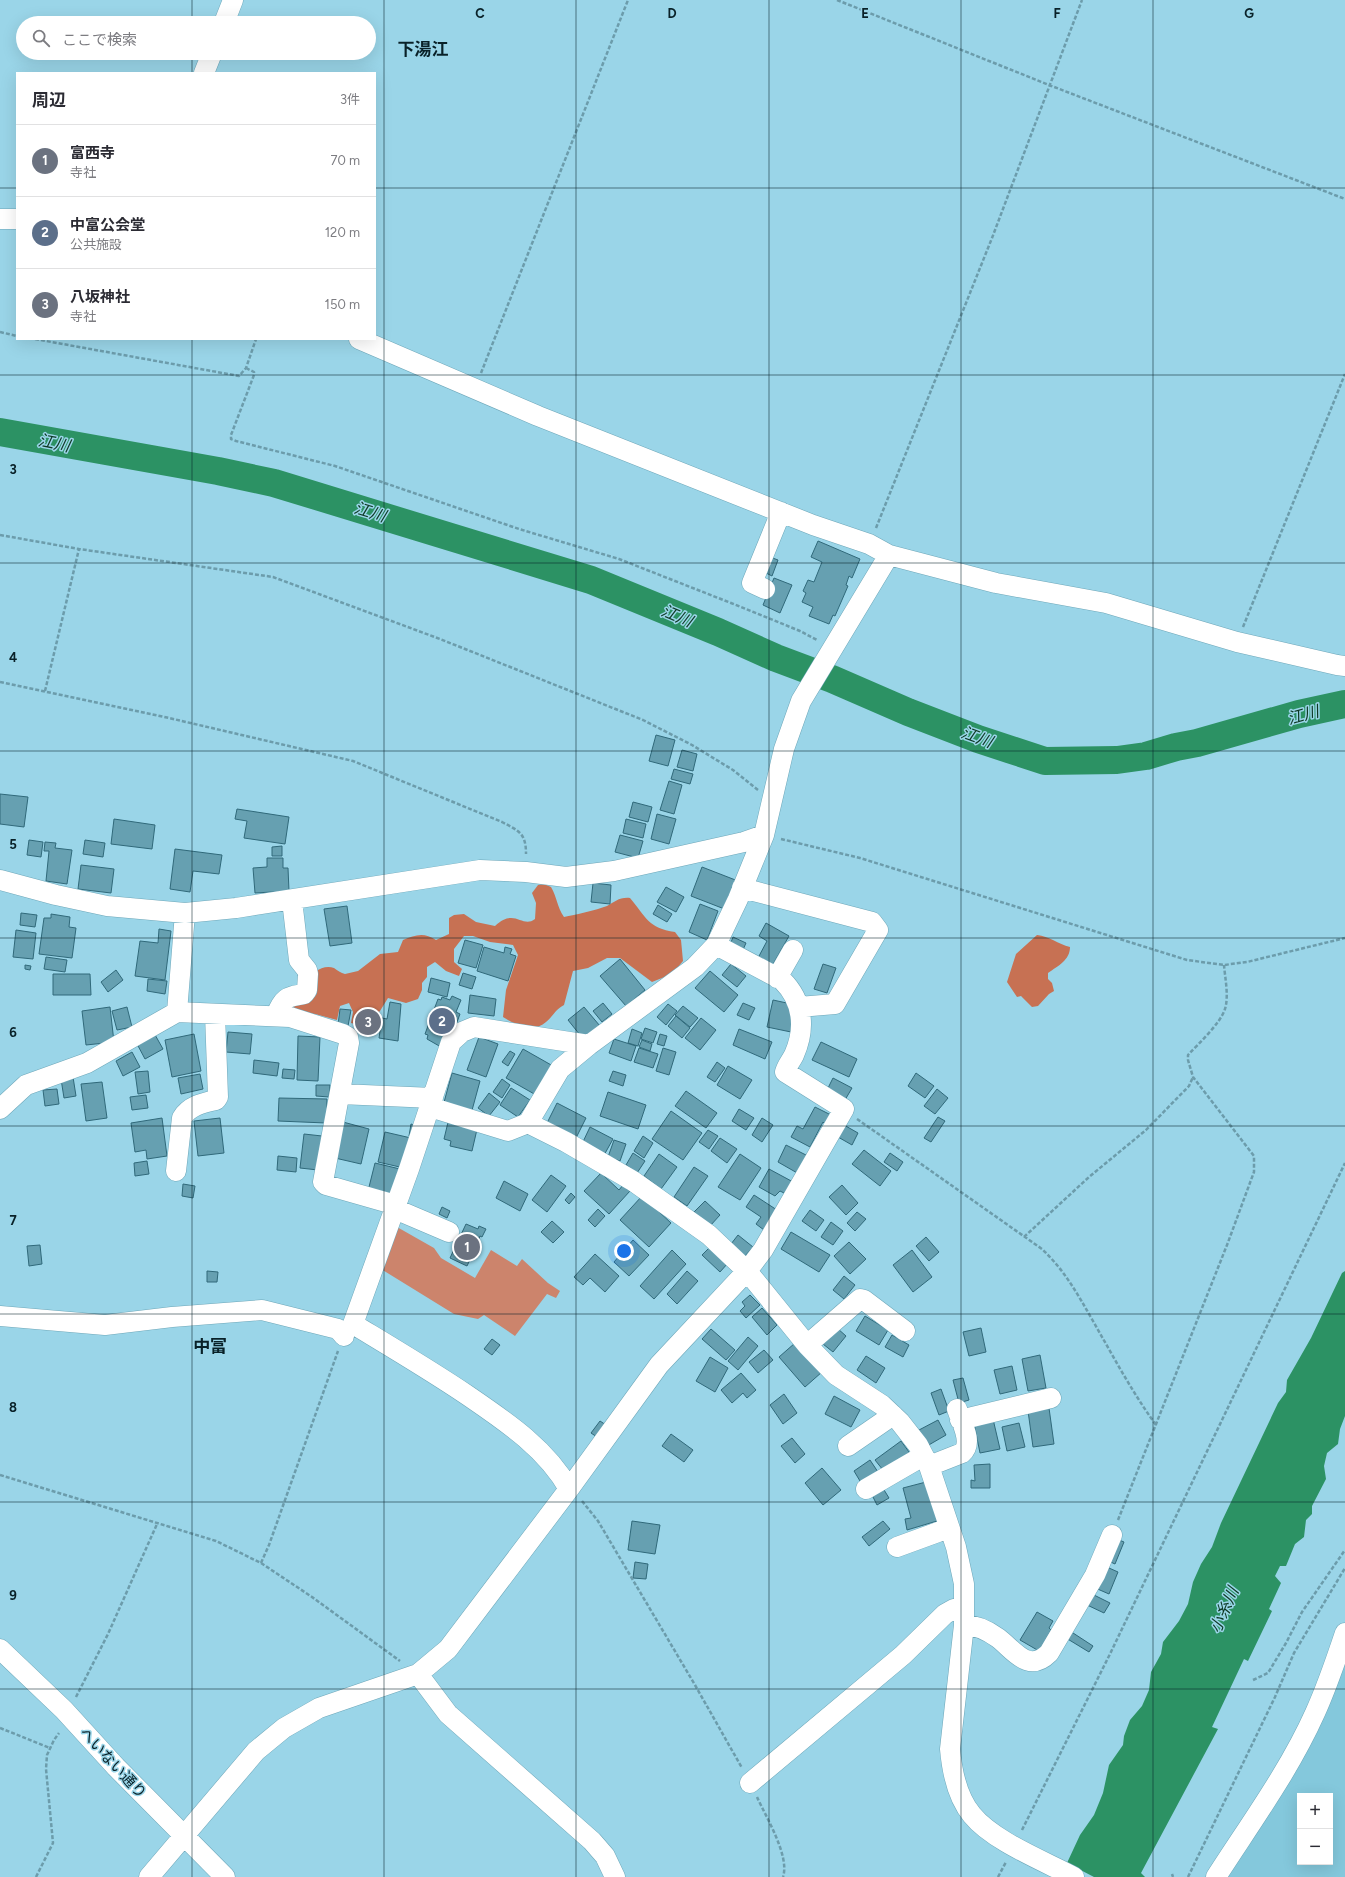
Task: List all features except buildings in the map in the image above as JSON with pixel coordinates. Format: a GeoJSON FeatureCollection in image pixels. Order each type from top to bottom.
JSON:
{"type":"FeatureCollection","features":[{"type":"Feature","properties":{"kind":"street"},"geometry":{"type":"LineString","coordinates":[[226,16],[232,0]]}},
{"type":"Feature","properties":{"kind":"street"},"geometry":{"type":"LineString","coordinates":[[204,72],[209,60]]}},
{"type":"Feature","properties":{"kind":"street"},"geometry":{"type":"LineString","coordinates":[[0,219],[16,219]]}},
{"type":"Feature","properties":{"kind":"street"},"geometry":{"type":"LineString","coordinates":[[361,340],[538,416],[814,525],[869,544],[889,555],[996,583],[1106,603],[1237,642],[1345,666]]}},
{"type":"Feature","properties":{"kind":"street"},"geometry":{"type":"LineString","coordinates":[[766,589],[752,583],[781,512]]}},
{"type":"Feature","properties":{"kind":"street"},"geometry":{"type":"LineString","coordinates":[[340,1094],[431,1103],[508,1131],[528,1123],[560,1069],[589,1045],[695,967],[716,945],[764,835],[784,749],[801,700],[828,653],[889,555]]}},
{"type":"Feature","properties":{"kind":"street"},"geometry":{"type":"LineString","coordinates":[[0,880],[56,895],[107,906],[185,913],[292,900],[480,870],[526,872],[566,877],[614,872],[744,842],[764,835]]}},
{"type":"Feature","properties":{"kind":"street"},"geometry":{"type":"LineString","coordinates":[[742,888],[872,922],[878,930],[835,1004],[799,1007]]}},
{"type":"Feature","properties":{"kind":"street"},"geometry":{"type":"LineString","coordinates":[[276,1015],[285,999],[290,996],[304,994],[307,990],[308,974],[307,970],[299,960],[292,900]]}},
{"type":"Feature","properties":{"kind":"street"},"geometry":{"type":"LineString","coordinates":[[177,1012],[185,913]]}},
{"type":"Feature","properties":{"kind":"street"},"geometry":{"type":"LineString","coordinates":[[149,1877],[256,1751],[284,1728],[319,1708],[418,1674],[448,1649],[569,1489],[659,1366],[748,1271],[763,1250],[844,1109],[786,1072],[798,1045],[801,1021],[797,999],[788,986],[777,978],[716,945]]}},
{"type":"Feature","properties":{"kind":"street"},"geometry":{"type":"LineString","coordinates":[[777,978],[793,950]]}},
{"type":"Feature","properties":{"kind":"street"},"geometry":{"type":"LineString","coordinates":[[0,1109],[26,1085],[87,1063],[177,1012],[276,1015],[290,1017],[348,1037],[349,1048],[323,1182],[326,1185],[396,1207],[449,1232]]}},
{"type":"Feature","properties":{"kind":"street"},"geometry":{"type":"LineString","coordinates":[[176,1171],[182,1118],[186,1111],[192,1107],[216,1100],[218,1097],[215,1014]]}},
{"type":"Feature","properties":{"kind":"street"},"geometry":{"type":"LineString","coordinates":[[348,1330],[396,1207],[451,1042],[462,1032],[474,1027],[589,1045]]}},
{"type":"Feature","properties":{"kind":"street"},"geometry":{"type":"LineString","coordinates":[[528,1123],[566,1142],[633,1181],[709,1234],[748,1271],[807,1345],[836,1375],[882,1406],[900,1422],[926,1461],[949,1528],[964,1584],[964,1616],[950,1749],[951,1767],[960,1794],[971,1814],[985,1828],[1017,1847],[1074,1877]]}},
{"type":"Feature","properties":{"kind":"street"},"geometry":{"type":"LineString","coordinates":[[807,1345],[860,1299],[864,1300],[905,1331]]}},
{"type":"Feature","properties":{"kind":"street"},"geometry":{"type":"LineString","coordinates":[[0,1316],[105,1325],[172,1317],[262,1310],[338,1329],[348,1330],[425,1367],[520,1432],[559,1471],[569,1489]]}},
{"type":"Feature","properties":{"kind":"street"},"geometry":{"type":"LineString","coordinates":[[866,1489],[926,1461],[962,1454],[966,1450],[968,1442],[958,1415],[1051,1398]]}},
{"type":"Feature","properties":{"kind":"street"},"geometry":{"type":"LineString","coordinates":[[848,1446],[893,1415]]}},
{"type":"Feature","properties":{"kind":"street"},"geometry":{"type":"LineString","coordinates":[[897,1547],[949,1528]]}},
{"type":"Feature","properties":{"kind":"street"},"geometry":{"type":"LineString","coordinates":[[750,1783],[903,1654],[945,1614],[954,1609],[974,1625],[998,1638],[1020,1657],[1035,1662],[1043,1659],[1049,1653],[1095,1575],[1112,1535]]}},
{"type":"Feature","properties":{"kind":"street"},"geometry":{"type":"LineString","coordinates":[[1216,1877],[1287,1766],[1315,1713],[1335,1664],[1345,1633]]}},
{"type":"Feature","properties":{"kind":"street","name":"へいない通り"},"geometry":{"type":"LineString","coordinates":[[0,1649],[64,1710],[183,1836],[225,1877]]}},
{"type":"Feature","properties":{"kind":"street"},"geometry":{"type":"LineString","coordinates":[[418,1674],[448,1714],[592,1841],[605,1856],[615,1877]]}},
{"type":"Feature","properties":{"kind":"path"},"geometry":{"type":"LineString","coordinates":[[475,388],[628,0]]}},
{"type":"Feature","properties":{"kind":"path"},"geometry":{"type":"LineString","coordinates":[[836,0],[1049,85],[1345,199]]}},
{"type":"Feature","properties":{"kind":"path"},"geometry":{"type":"LineString","coordinates":[[869,544],[992,238],[1082,0]]}},
{"type":"Feature","properties":{"kind":"path"},"geometry":{"type":"LineString","coordinates":[[0,332],[16,336]]}},
{"type":"Feature","properties":{"kind":"path"},"geometry":{"type":"LineString","coordinates":[[41,340],[239,376],[246,368],[256,340]]}},
{"type":"Feature","properties":{"kind":"path"},"geometry":{"type":"LineString","coordinates":[[246,368],[254,372],[254,375],[231,435],[231,439],[335,466],[520,529],[619,559],[800,631],[828,653]]}},
{"type":"Feature","properties":{"kind":"path"},"geometry":{"type":"LineString","coordinates":[[1237,642],[1345,374]]}},
{"type":"Feature","properties":{"kind":"path"},"geometry":{"type":"LineString","coordinates":[[0,535],[79,549],[273,577],[440,639],[644,720],[692,745],[733,770],[771,800]]}},
{"type":"Feature","properties":{"kind":"path"},"geometry":{"type":"LineString","coordinates":[[44,691],[79,549]]}},
{"type":"Feature","properties":{"kind":"path"},"geometry":{"type":"LineString","coordinates":[[0,682],[353,761],[502,822],[520,832],[526,842],[526,872]]}},
{"type":"Feature","properties":{"kind":"path"},"geometry":{"type":"LineString","coordinates":[[764,835],[860,858],[1186,960],[1224,965],[1247,962],[1345,938]]}},
{"type":"Feature","properties":{"kind":"path"},"geometry":{"type":"LineString","coordinates":[[1112,1535],[1228,1245],[1255,1165],[1254,1156],[1193,1077],[1188,1060],[1188,1055],[1212,1028],[1225,1008],[1226,989],[1224,965]]}},
{"type":"Feature","properties":{"kind":"path"},"geometry":{"type":"LineString","coordinates":[[1024,1237],[1089,1177],[1146,1130],[1189,1086],[1193,1077]]}},
{"type":"Feature","properties":{"kind":"path"},"geometry":{"type":"LineString","coordinates":[[844,1109],[918,1160],[1042,1250],[1058,1265],[1074,1288],[1141,1405],[1156,1426]]}},
{"type":"Feature","properties":{"kind":"path"},"geometry":{"type":"LineString","coordinates":[[1017,1847],[1345,1163]]}},
{"type":"Feature","properties":{"kind":"path"},"geometry":{"type":"LineString","coordinates":[[261,1563],[348,1330]]}},
{"type":"Feature","properties":{"kind":"path"},"geometry":{"type":"LineString","coordinates":[[0,1475],[216,1541],[261,1563],[312,1597],[418,1674]]}},
{"type":"Feature","properties":{"kind":"path"},"geometry":{"type":"LineString","coordinates":[[569,1489],[581,1500],[598,1521],[696,1685],[750,1783],[776,1837],[782,1854],[784,1872],[783,1877]]}},
{"type":"Feature","properties":{"kind":"path"},"geometry":{"type":"LineString","coordinates":[[64,1710],[76,1697],[108,1634],[157,1524]]}},
{"type":"Feature","properties":{"kind":"path"},"geometry":{"type":"LineString","coordinates":[[1253,1680],[1268,1673],[1302,1612],[1345,1550]]}},
{"type":"Feature","properties":{"kind":"path"},"geometry":{"type":"LineString","coordinates":[[1188,1877],[1276,1697],[1294,1653],[1345,1568]]}},
{"type":"Feature","properties":{"kind":"path"},"geometry":{"type":"LineString","coordinates":[[0,1728],[50,1748]]}},
{"type":"Feature","properties":{"kind":"path"},"geometry":{"type":"LineString","coordinates":[[36,1877],[53,1843],[46,1769],[47,1755],[59,1733]]}},
{"type":"Feature","properties":{"kind":"shaded area"},"geometry":{"type":"Polygon","coordinates":[[[544,884],[551,887],[564,917],[602,908],[620,899],[630,898],[648,921],[659,928],[675,932],[681,940],[683,961],[672,974],[652,982],[620,958],[607,958],[588,968],[573,971],[564,1005],[541,1025],[536,1027],[524,1027],[503,1017],[506,990],[518,955],[513,945],[490,942],[473,936],[464,936],[454,949],[454,962],[462,969],[459,976],[446,971],[435,962],[427,967],[427,977],[422,983],[422,990],[418,999],[406,1003],[388,998],[380,1011],[364,1026],[351,1023],[353,1012],[349,1003],[340,1006],[337,1020],[315,1014],[300,1013],[288,1009],[306,981],[319,969],[326,967],[334,968],[345,974],[358,971],[380,954],[398,952],[403,940],[407,938],[423,935],[432,937],[436,940],[449,934],[449,918],[454,915],[464,914],[476,922],[495,926],[508,918],[526,922],[535,919],[536,903],[532,893],[538,885],[544,884]]]}},
{"type":"Feature","properties":{"kind":"shaded area"},"geometry":{"type":"Polygon","coordinates":[[[1037,935],[1070,947],[1066,959],[1048,973],[1048,979],[1052,983],[1054,991],[1049,994],[1038,1006],[1032,1007],[1021,996],[1017,997],[1007,982],[1016,954],[1037,935]]]}},
{"type":"Feature","properties":{"kind":"shaded area"},"geometry":{"type":"Polygon","coordinates":[[[397,1227],[434,1248],[441,1258],[475,1278],[491,1250],[517,1266],[522,1259],[548,1283],[560,1291],[556,1298],[547,1294],[515,1336],[484,1315],[478,1319],[454,1314],[381,1269],[397,1227]]]}},
{"type":"Feature","properties":{"kind":"shaded area"},"geometry":{"type":"Polygon","coordinates":[[[1345,1660],[1345,1877],[1223,1877],[1345,1660]]]}},
{"type":"Feature","properties":{"kind":"water","name":"小糸川"},"geometry":{"type":"Polygon","coordinates":[[[1345,1271],[1345,1416],[1340,1429],[1338,1444],[1327,1453],[1324,1466],[1326,1479],[1312,1506],[1312,1514],[1306,1520],[1304,1537],[1295,1544],[1286,1566],[1280,1566],[1275,1576],[1281,1583],[1269,1609],[1272,1611],[1248,1661],[1244,1659],[1212,1727],[1218,1729],[1141,1873],[1145,1877],[1094,1877],[1067,1863],[1080,1835],[1094,1815],[1103,1793],[1109,1765],[1123,1745],[1124,1736],[1130,1720],[1142,1706],[1149,1690],[1151,1672],[1161,1654],[1163,1642],[1179,1621],[1188,1604],[1193,1582],[1201,1564],[1212,1547],[1221,1523],[1278,1403],[1286,1392],[1287,1380],[1311,1338],[1342,1273],[1345,1271]]]}},
{"type":"Feature","properties":{"kind":"waterway","name":"江川"},"geometry":{"type":"LineString","coordinates":[[0,432],[218,471],[274,483],[591,580],[718,632],[776,658],[832,679],[908,712],[978,739],[1045,761],[1117,760],[1146,756],[1299,714],[1345,704]]}},
{"type":"Feature","properties":{"kind":"place","name":"中富公会堂"},"geometry":{"type":"Point","coordinates":[442,1021]}},
{"type":"Feature","properties":{"kind":"place","name":"八坂神社"},"geometry":{"type":"Point","coordinates":[368,1022]}},
{"type":"Feature","properties":{"kind":"place","name":"富西寺"},"geometry":{"type":"Point","coordinates":[467,1247]}},
{"type":"Feature","properties":{"kind":"district","name":"下湯江"},"geometry":{"type":"Point","coordinates":[423,49]}},
{"type":"Feature","properties":{"kind":"district","name":"中富"},"geometry":{"type":"Point","coordinates":[210,1346]}}]}
